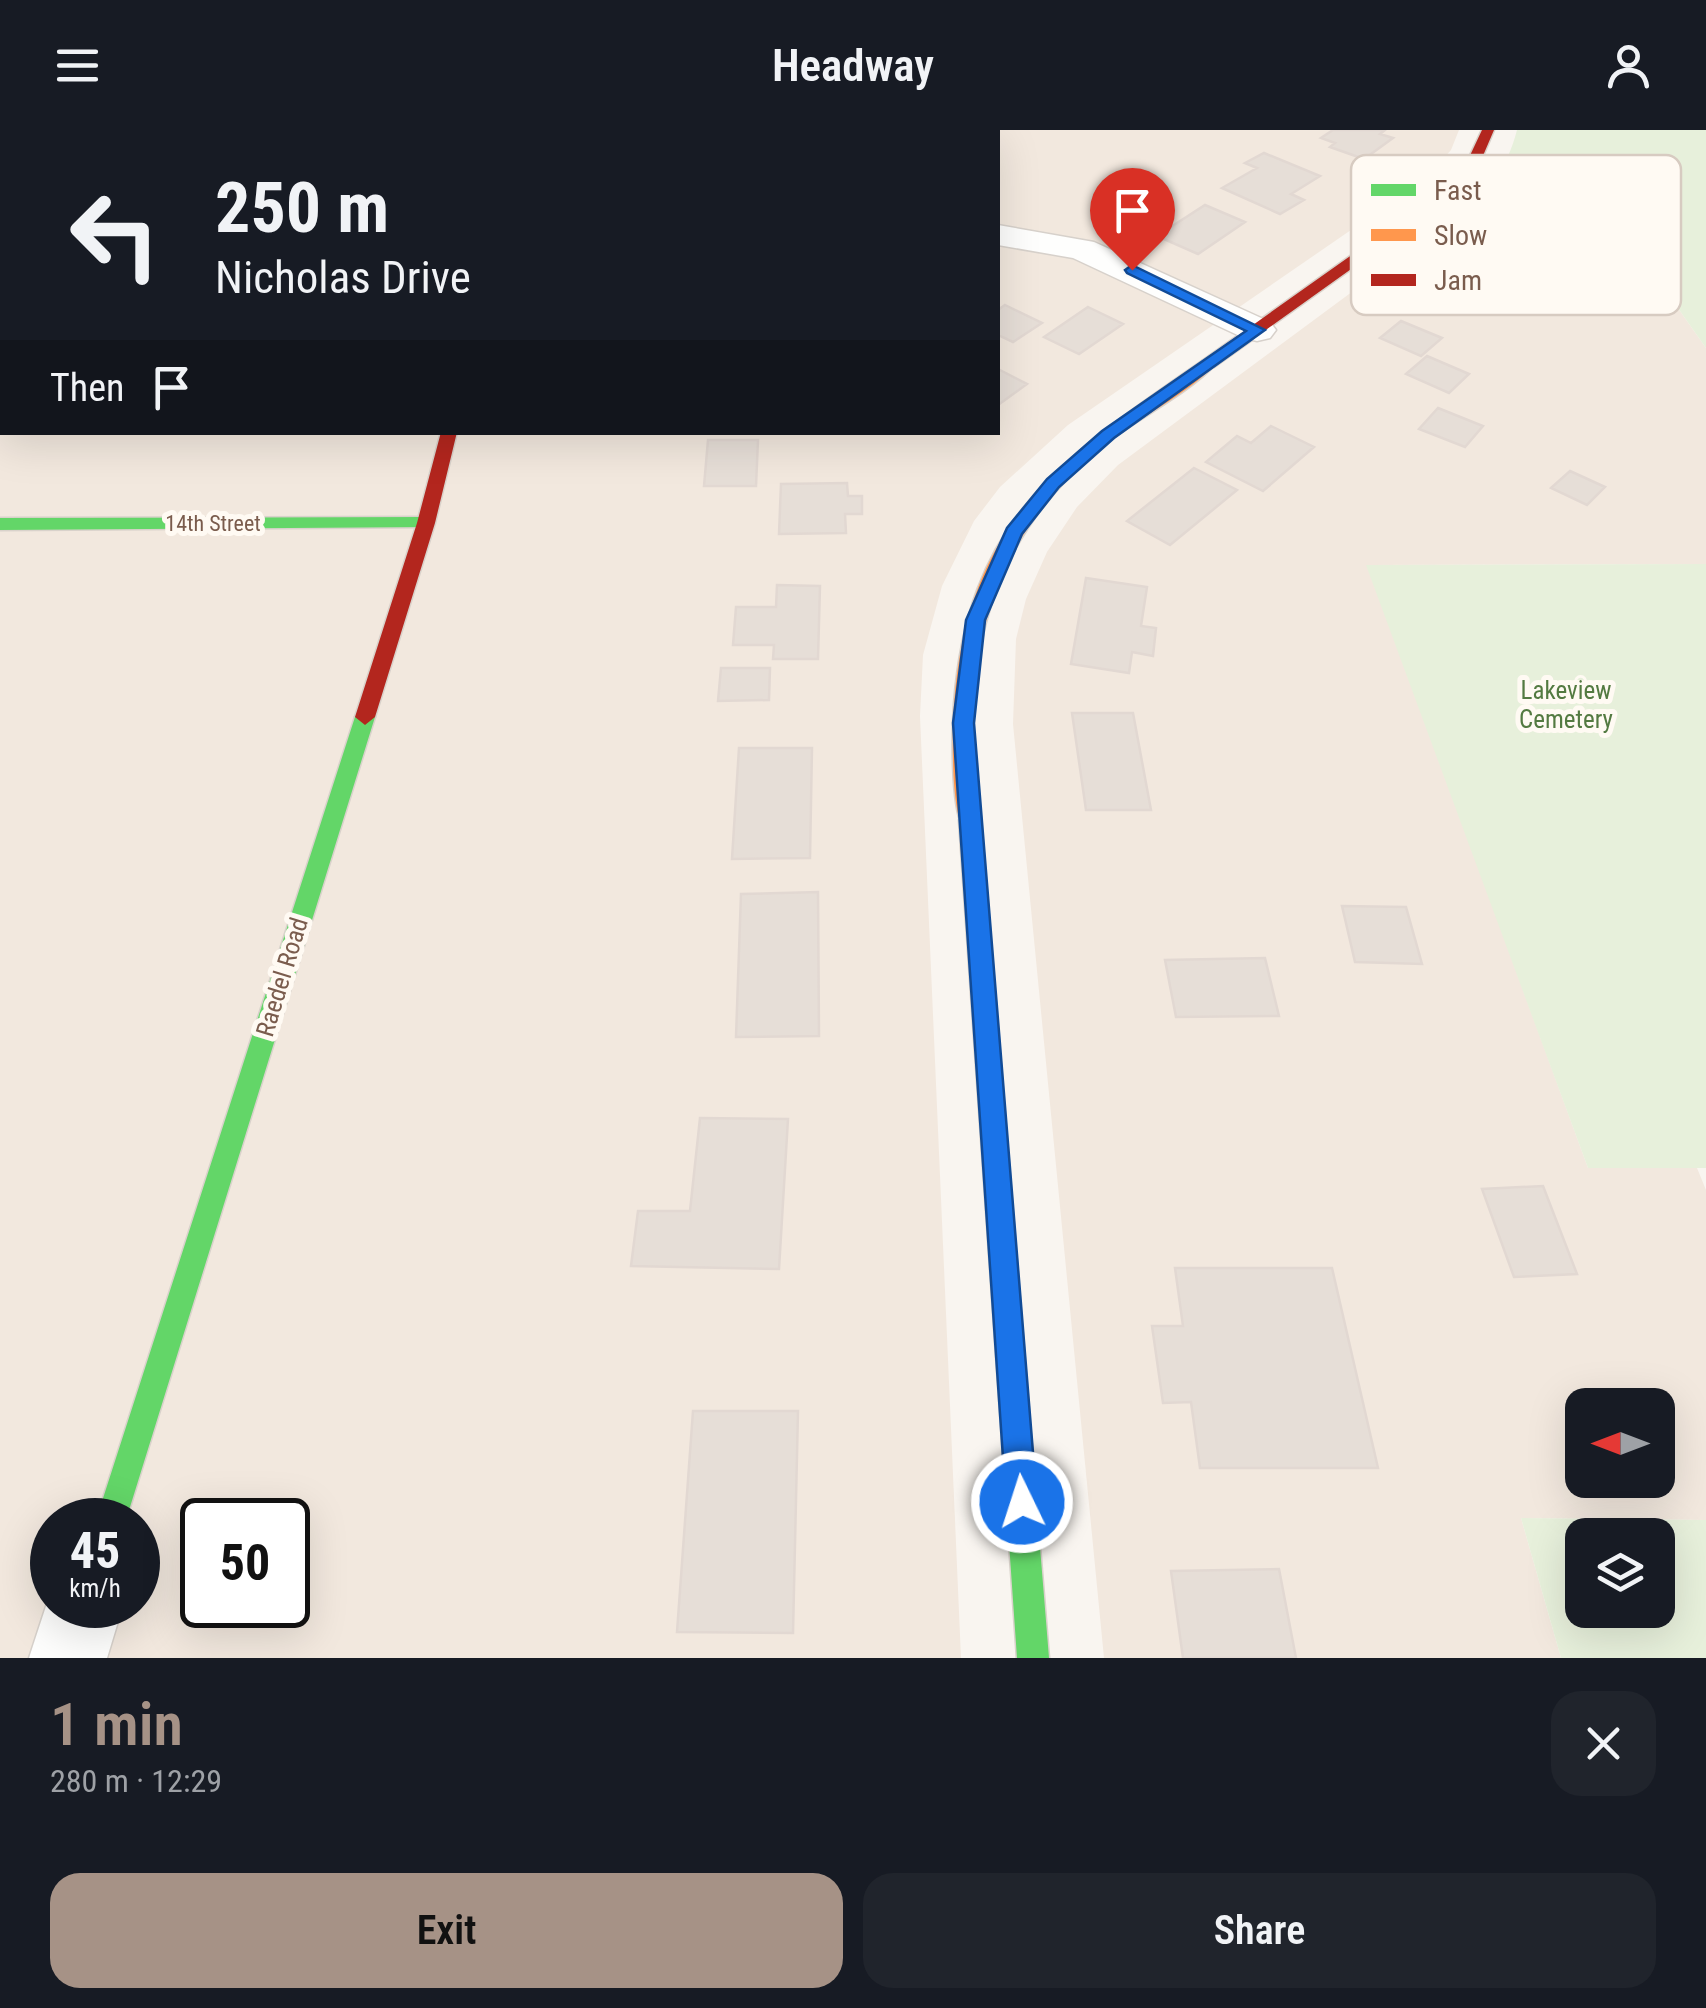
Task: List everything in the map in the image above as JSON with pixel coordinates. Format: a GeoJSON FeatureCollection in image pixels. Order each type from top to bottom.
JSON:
{"type":"FeatureCollection","features":[{"type":"Feature","properties":{"kind":"main road"},"geometry":{"type":"LineString","coordinates":[[1480,155],[1488,130]]}},
{"type":"Feature","properties":{"kind":"main road"},"geometry":{"type":"LineString","coordinates":[[1033,1658],[963,723],[976,620],[1014,532],[1053,483],[1108,434],[1351,263]]}},
{"type":"Feature","properties":{"kind":"main road","name":"Raedel Road"},"geometry":{"type":"LineString","coordinates":[[118,1498],[426,523],[448,435]]}},
{"type":"Feature","properties":{"kind":"main road","name":"14th Street"},"geometry":{"type":"LineString","coordinates":[[0,524],[426,523]]}},
{"type":"Feature","properties":{"kind":"street"},"geometry":{"type":"LineString","coordinates":[[1000,234],[1082,249],[1257,330]]}},
{"type":"Feature","properties":{"kind":"street"},"geometry":{"type":"LineString","coordinates":[[68,1658],[77,1628]]}},
{"type":"Feature","properties":{"kind":"shaded area"},"geometry":{"type":"Polygon","coordinates":[[[1000,130],[1459,130],[1447,155],[1351,155],[1351,230],[1068,425],[1000,487],[974,521],[942,586],[923,655],[920,716],[961,1658],[0,1658],[0,435],[1000,435],[1000,130]]]}},
{"type":"Feature","properties":{"kind":"shaded area"},"geometry":{"type":"Polygon","coordinates":[[[1351,293],[1351,315],[1681,312],[1706,348],[1706,564],[1368,565],[1588,1168],[1697,1168],[1706,1190],[1706,1520],[1521,1518],[1561,1658],[1104,1658],[1013,724],[1016,639],[1026,599],[1047,552],[1077,507],[1118,465],[1351,293]]]}},
{"type":"Feature","properties":{"kind":"green space"},"geometry":{"type":"Polygon","coordinates":[[[1517,130],[1706,130],[1706,348],[1681,312],[1681,155],[1508,155],[1517,130]]]}},
{"type":"Feature","properties":{"kind":"green space","name":"Lakeview Cemetery"},"geometry":{"type":"Polygon","coordinates":[[[1706,564],[1706,1168],[1588,1168],[1366,565],[1706,564]]]}},
{"type":"Feature","properties":{"kind":"green space"},"geometry":{"type":"Polygon","coordinates":[[[1521,1518],[1565,1518],[1565,1628],[1675,1628],[1675,1520],[1706,1520],[1706,1658],[1561,1658],[1521,1518]]]}},
{"type":"Feature","properties":{"kind":"building"},"geometry":{"type":"Polygon","coordinates":[[[1333,130],[1385,130],[1380,134],[1393,138],[1370,155],[1353,155],[1330,147],[1335,143],[1321,138],[1333,130]]]}},
{"type":"Feature","properties":{"kind":"building"},"geometry":{"type":"Polygon","coordinates":[[[1264,153],[1320,176],[1291,194],[1304,200],[1280,214],[1222,188],[1257,168],[1245,163],[1264,153]]]}},
{"type":"Feature","properties":{"kind":"building"},"geometry":{"type":"Polygon","coordinates":[[[1205,205],[1245,222],[1198,254],[1157,236],[1205,205]]]}},
{"type":"Feature","properties":{"kind":"building"},"geometry":{"type":"Polygon","coordinates":[[[1005,305],[1042,323],[1013,342],[1000,336],[1000,309],[1005,305]]]}},
{"type":"Feature","properties":{"kind":"building"},"geometry":{"type":"Polygon","coordinates":[[[1088,307],[1123,324],[1079,354],[1044,337],[1088,307]]]}},
{"type":"Feature","properties":{"kind":"building"},"geometry":{"type":"Polygon","coordinates":[[[1401,321],[1442,338],[1421,356],[1380,338],[1401,321]]]}},
{"type":"Feature","properties":{"kind":"building"},"geometry":{"type":"Polygon","coordinates":[[[1427,356],[1469,374],[1449,393],[1406,374],[1427,356]]]}},
{"type":"Feature","properties":{"kind":"building"},"geometry":{"type":"Polygon","coordinates":[[[1000,370],[1027,384],[1000,404],[1000,370]]]}},
{"type":"Feature","properties":{"kind":"building"},"geometry":{"type":"Polygon","coordinates":[[[1438,408],[1483,426],[1465,447],[1419,429],[1438,408]]]}},
{"type":"Feature","properties":{"kind":"building"},"geometry":{"type":"Polygon","coordinates":[[[1271,426],[1314,447],[1263,491],[1206,462],[1237,436],[1251,443],[1271,426]]]}},
{"type":"Feature","properties":{"kind":"building"},"geometry":{"type":"Polygon","coordinates":[[[708,440],[758,440],[756,486],[704,486],[708,440]]]}},
{"type":"Feature","properties":{"kind":"building"},"geometry":{"type":"Polygon","coordinates":[[[1194,468],[1237,490],[1170,545],[1127,521],[1194,468]]]}},
{"type":"Feature","properties":{"kind":"building"},"geometry":{"type":"Polygon","coordinates":[[[1570,471],[1605,487],[1587,505],[1551,488],[1570,471]]]}},
{"type":"Feature","properties":{"kind":"building"},"geometry":{"type":"Polygon","coordinates":[[[847,483],[848,496],[862,496],[862,514],[845,514],[846,533],[779,534],[781,484],[847,483]]]}},
{"type":"Feature","properties":{"kind":"building"},"geometry":{"type":"Polygon","coordinates":[[[1086,578],[1147,587],[1141,626],[1156,628],[1153,656],[1132,652],[1129,673],[1071,664],[1086,578]]]}},
{"type":"Feature","properties":{"kind":"building"},"geometry":{"type":"Polygon","coordinates":[[[777,585],[820,586],[818,659],[773,659],[774,645],[733,645],[736,607],[776,607],[777,585]]]}},
{"type":"Feature","properties":{"kind":"building"},"geometry":{"type":"Polygon","coordinates":[[[721,668],[770,668],[769,700],[718,701],[721,668]]]}},
{"type":"Feature","properties":{"kind":"building"},"geometry":{"type":"Polygon","coordinates":[[[1072,713],[1133,713],[1151,810],[1086,810],[1072,713]]]}},
{"type":"Feature","properties":{"kind":"building"},"geometry":{"type":"Polygon","coordinates":[[[739,748],[812,748],[810,858],[732,859],[739,748]]]}},
{"type":"Feature","properties":{"kind":"building"},"geometry":{"type":"Polygon","coordinates":[[[818,892],[819,1036],[736,1037],[741,894],[818,892]]]}},
{"type":"Feature","properties":{"kind":"building"},"geometry":{"type":"Polygon","coordinates":[[[1342,906],[1406,907],[1422,964],[1355,962],[1342,906]]]}},
{"type":"Feature","properties":{"kind":"building"},"geometry":{"type":"Polygon","coordinates":[[[1265,958],[1279,1016],[1176,1017],[1165,960],[1265,958]]]}},
{"type":"Feature","properties":{"kind":"building"},"geometry":{"type":"Polygon","coordinates":[[[700,1118],[788,1119],[779,1269],[631,1266],[638,1211],[690,1211],[700,1118]]]}},
{"type":"Feature","properties":{"kind":"building"},"geometry":{"type":"Polygon","coordinates":[[[1543,1186],[1577,1274],[1514,1277],[1482,1189],[1543,1186]]]}},
{"type":"Feature","properties":{"kind":"building"},"geometry":{"type":"Polygon","coordinates":[[[1175,1268],[1332,1268],[1378,1468],[1200,1468],[1191,1402],[1163,1403],[1152,1326],[1183,1326],[1175,1268]]]}},
{"type":"Feature","properties":{"kind":"building"},"geometry":{"type":"Polygon","coordinates":[[[693,1411],[798,1411],[793,1633],[677,1632],[693,1411]]]}},
{"type":"Feature","properties":{"kind":"building"},"geometry":{"type":"Polygon","coordinates":[[[1279,1569],[1296,1658],[1183,1658],[1171,1571],[1279,1569]]]}},
{"type":"Feature","properties":{"kind":"traffic: fast"},"geometry":{"type":"LineString","coordinates":[[0,524],[426,523]]}},
{"type":"Feature","properties":{"kind":"traffic: fast"},"geometry":{"type":"LineString","coordinates":[[118,1498],[365,717]]}},
{"type":"Feature","properties":{"kind":"traffic: fast"},"geometry":{"type":"LineString","coordinates":[[970,820],[1033,1658]]}},
{"type":"Feature","properties":{"kind":"traffic: slow"},"geometry":{"type":"LineString","coordinates":[[970,820],[963,733],[967,673],[983,599],[1002,553],[1031,506],[1076,459],[1208,364]]}},
{"type":"Feature","properties":{"kind":"traffic: jam"},"geometry":{"type":"LineString","coordinates":[[1477,155],[1488,130]]}},
{"type":"Feature","properties":{"kind":"traffic: jam"},"geometry":{"type":"LineString","coordinates":[[1208,364],[1351,262]]}},
{"type":"Feature","properties":{"kind":"traffic: jam"},"geometry":{"type":"LineString","coordinates":[[365,717],[426,523],[448,435]]}},
{"type":"Feature","properties":{"kind":"route"},"geometry":{"type":"LineString","coordinates":[[1022,1502],[963,723],[976,620],[1014,532],[1053,483],[1108,434],[1257,330],[1132,270]]}}]}
